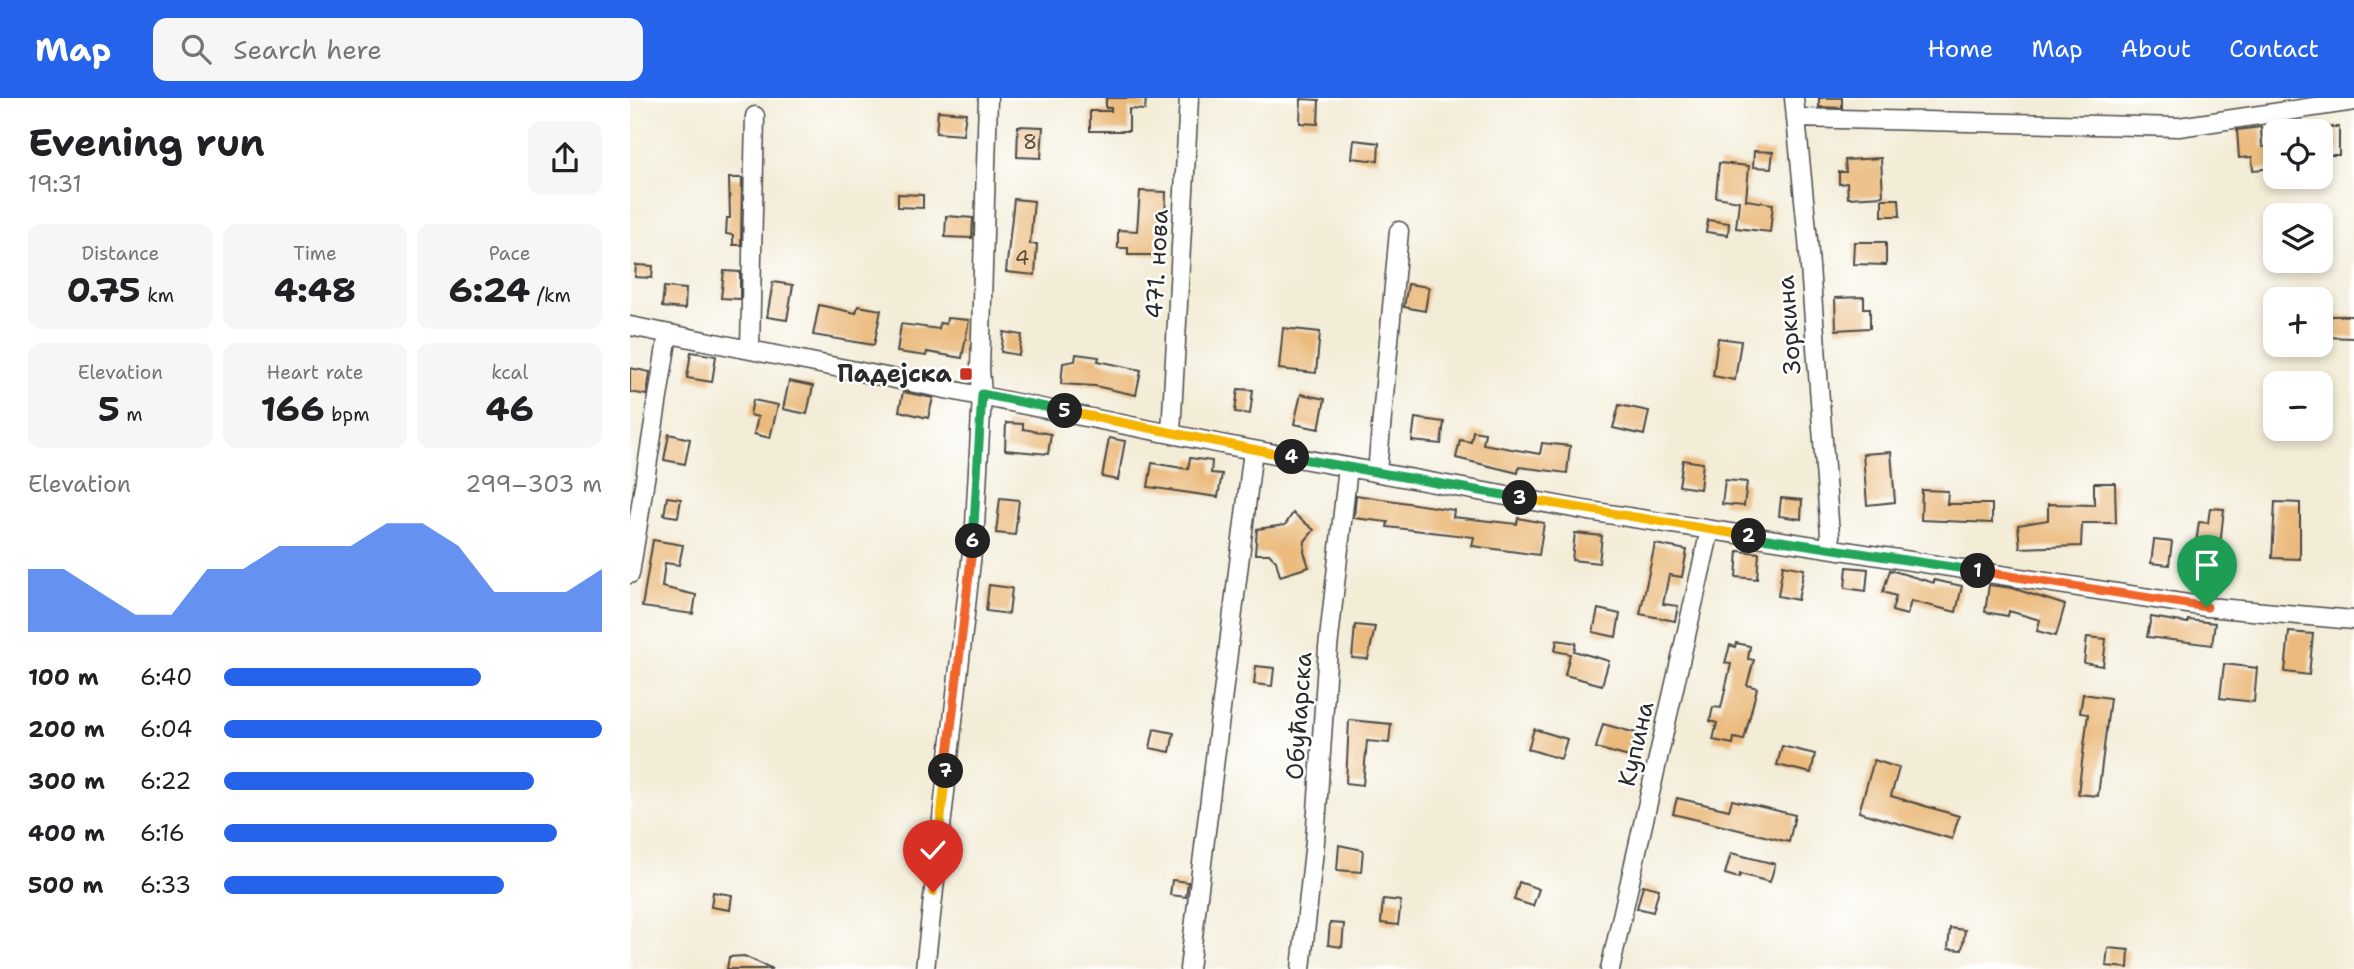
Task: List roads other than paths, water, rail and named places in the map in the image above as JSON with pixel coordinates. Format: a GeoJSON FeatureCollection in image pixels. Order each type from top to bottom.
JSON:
{"type":"FeatureCollection","features":[{"type":"Feature","properties":{"kind":"street"},"geometry":{"type":"LineString","coordinates":[[925,969],[975,526],[982,394],[988,98]]}},
{"type":"Feature","properties":{"kind":"street","name":"471. нова"},"geometry":{"type":"LineString","coordinates":[[1171,433],[1189,98]]}},
{"type":"Feature","properties":{"kind":"street","name":"Зоркина"},"geometry":{"type":"LineString","coordinates":[[1794,98],[1831,548]]}},
{"type":"Feature","properties":{"kind":"street"},"geometry":{"type":"LineString","coordinates":[[1796,118],[2179,127],[2354,101]]}},
{"type":"Feature","properties":{"kind":"street"},"geometry":{"type":"LineString","coordinates":[[750,349],[755,116]]}},
{"type":"Feature","properties":{"kind":"street"},"geometry":{"type":"LineString","coordinates":[[1377,472],[1399,231]]}},
{"type":"Feature","properties":{"kind":"street"},"geometry":{"type":"LineString","coordinates":[[630,326],[1253,450],[1710,530],[2207,607],[2354,620]]}},
{"type":"Feature","properties":{"kind":"street"},"geometry":{"type":"LineString","coordinates":[[630,574],[668,334]]}},
{"type":"Feature","properties":{"kind":"street"},"geometry":{"type":"LineString","coordinates":[[1189,969],[1253,450]]}},
{"type":"Feature","properties":{"kind":"street","name":"Обућарска"},"geometry":{"type":"LineString","coordinates":[[1301,969],[1315,841],[1328,648],[1348,467]]}},
{"type":"Feature","properties":{"kind":"street","name":"Купина"},"geometry":{"type":"LineString","coordinates":[[1610,969],[1710,530]]}},
{"type":"Feature","properties":{"kind":"place","name":"Падејска"},"geometry":{"type":"Point","coordinates":[966,374]}}]}
